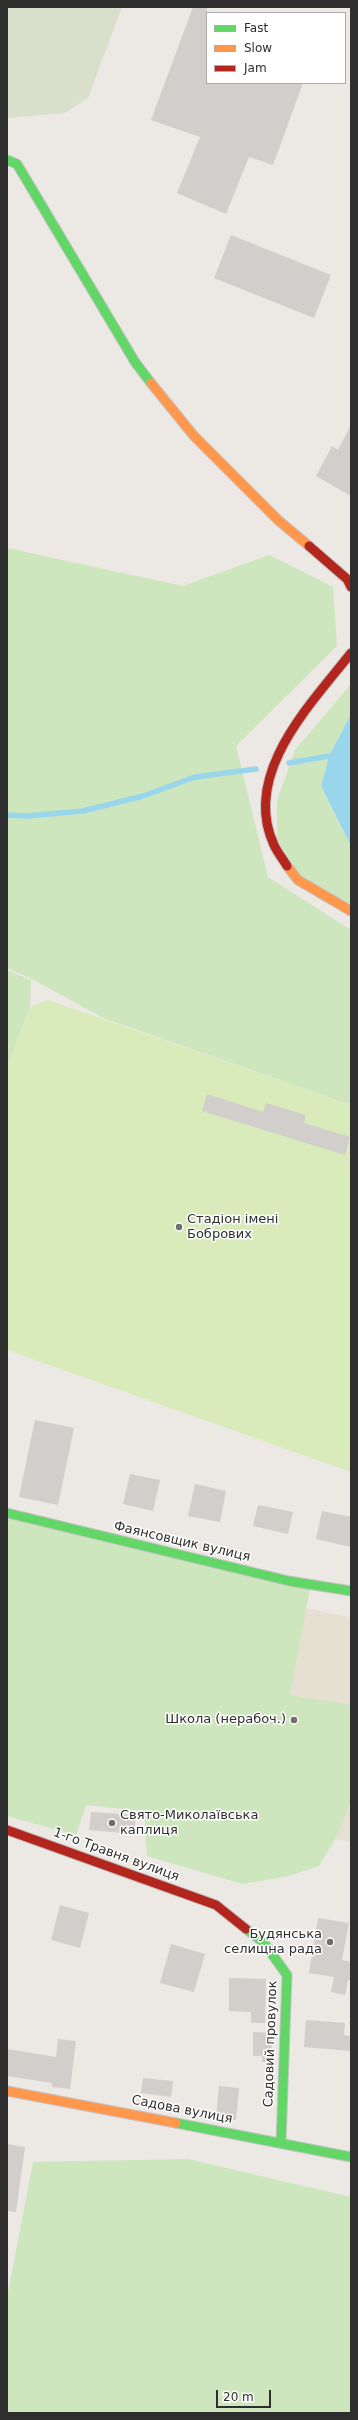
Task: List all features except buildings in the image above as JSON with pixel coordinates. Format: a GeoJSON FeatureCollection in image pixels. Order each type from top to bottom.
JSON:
{"type":"FeatureCollection","features":[{"type":"Feature","properties":{"kind":"street"},"geometry":{"type":"LineString","coordinates":[[7,160],[17,164],[127,351],[191,431],[278,520],[347,579],[351,587]]}},
{"type":"Feature","properties":{"kind":"street"},"geometry":{"type":"LineString","coordinates":[[351,653],[283,744],[269,776],[265,796],[270,838],[294,877],[351,911]]}},
{"type":"Feature","properties":{"kind":"street","name":"Фаянсовщик вулиця"},"geometry":{"type":"LineString","coordinates":[[7,1513],[289,1581],[351,1591]]}},
{"type":"Feature","properties":{"kind":"street","name":"1-го Травня вулиця"},"geometry":{"type":"LineString","coordinates":[[7,1830],[216,1905]]}},
{"type":"Feature","properties":{"kind":"street","name":"Садовий провулок"},"geometry":{"type":"LineString","coordinates":[[216,1905],[264,1943],[287,1975],[281,2142]]}},
{"type":"Feature","properties":{"kind":"street","name":"Садова вулиця"},"geometry":{"type":"LineString","coordinates":[[7,2091],[281,2142],[351,2157]]}},
{"type":"Feature","properties":{"kind":"shaded area","name":"Школа (нерабоч.)"},"geometry":{"type":"Polygon","coordinates":[[[258,1597],[351,1618],[351,1842],[220,1821],[258,1597]]]}},
{"type":"Feature","properties":{"kind":"green space"},"geometry":{"type":"Polygon","coordinates":[[[7,7],[122,7],[88,98],[65,113],[7,118],[7,7]]]}},
{"type":"Feature","properties":{"kind":"green space"},"geometry":{"type":"Polygon","coordinates":[[[7,548],[183,586],[269,555],[333,587],[337,646],[236,746],[268,877],[351,930],[351,1105],[103,1018],[32,979],[7,968],[7,548]]]}},
{"type":"Feature","properties":{"kind":"green space"},"geometry":{"type":"Polygon","coordinates":[[[351,684],[351,714],[329,756],[321,786],[351,846],[351,908],[299,878],[277,844],[277,801],[295,750],[351,684]]]}},
{"type":"Feature","properties":{"kind":"green space"},"geometry":{"type":"Polygon","coordinates":[[[7,970],[31,980],[30,1007],[7,1067],[7,970]]]}},
{"type":"Feature","properties":{"kind":"green space","name":"Стадіон імені Бобрових"},"geometry":{"type":"Polygon","coordinates":[[[48,1000],[351,1105],[351,1472],[7,1350],[7,1067],[30,1007],[48,1000]]]}},
{"type":"Feature","properties":{"kind":"green space"},"geometry":{"type":"Polygon","coordinates":[[[7,1514],[310,1589],[290,1695],[351,1705],[351,1800],[337,1836],[319,1866],[285,1877],[242,1884],[147,1856],[144,1811],[86,1805],[76,1835],[7,1816],[7,1514]]]}},
{"type":"Feature","properties":{"kind":"green space"},"geometry":{"type":"Polygon","coordinates":[[[188,2159],[351,2197],[351,2413],[7,2413],[7,2298],[33,2162],[188,2159]]]}},
{"type":"Feature","properties":{"kind":"water"},"geometry":{"type":"Polygon","coordinates":[[[351,714],[351,846],[321,786],[329,756],[351,714]]]}},
{"type":"Feature","properties":{"kind":"waterway"},"geometry":{"type":"LineString","coordinates":[[289,763],[329,756]]}},
{"type":"Feature","properties":{"kind":"waterway"},"geometry":{"type":"LineString","coordinates":[[7,815],[27,816],[83,811],[143,796],[195,777],[256,769]]}},
{"type":"Feature","properties":{"kind":"traffic: fast"},"geometry":{"type":"LineString","coordinates":[[7,160],[17,164],[135,362],[151,383]]}},
{"type":"Feature","properties":{"kind":"traffic: fast"},"geometry":{"type":"LineString","coordinates":[[7,1513],[289,1581],[351,1591]]}},
{"type":"Feature","properties":{"kind":"traffic: fast"},"geometry":{"type":"LineString","coordinates":[[246,1929],[264,1943],[287,1975],[281,2142]]}},
{"type":"Feature","properties":{"kind":"traffic: fast"},"geometry":{"type":"LineString","coordinates":[[176,2123],[351,2157]]}},
{"type":"Feature","properties":{"kind":"traffic: slow"},"geometry":{"type":"LineString","coordinates":[[151,383],[194,436],[278,520],[309,546]]}},
{"type":"Feature","properties":{"kind":"traffic: slow"},"geometry":{"type":"LineString","coordinates":[[287,866],[298,880],[351,911]]}},
{"type":"Feature","properties":{"kind":"traffic: slow"},"geometry":{"type":"LineString","coordinates":[[7,2091],[176,2123]]}},
{"type":"Feature","properties":{"kind":"traffic: jam"},"geometry":{"type":"LineString","coordinates":[[309,546],[347,579],[351,587]]}},
{"type":"Feature","properties":{"kind":"traffic: jam"},"geometry":{"type":"LineString","coordinates":[[287,866],[274,845],[266,818],[266,792],[273,766],[300,717],[351,653]]}},
{"type":"Feature","properties":{"kind":"traffic: jam"},"geometry":{"type":"LineString","coordinates":[[7,1830],[216,1905],[246,1929]]}},
{"type":"Feature","properties":{"kind":"place","name":"Стадіон імені Бобрових"},"geometry":{"type":"Point","coordinates":[179,1227]}},
{"type":"Feature","properties":{"kind":"place","name":"Школа (нерабоч.)"},"geometry":{"type":"Point","coordinates":[294,1720]}},
{"type":"Feature","properties":{"kind":"place","name":"Свято-Миколаївська каплиця"},"geometry":{"type":"Point","coordinates":[112,1823]}},
{"type":"Feature","properties":{"kind":"place","name":"Будянська селищна рада"},"geometry":{"type":"Point","coordinates":[330,1942]}}]}
